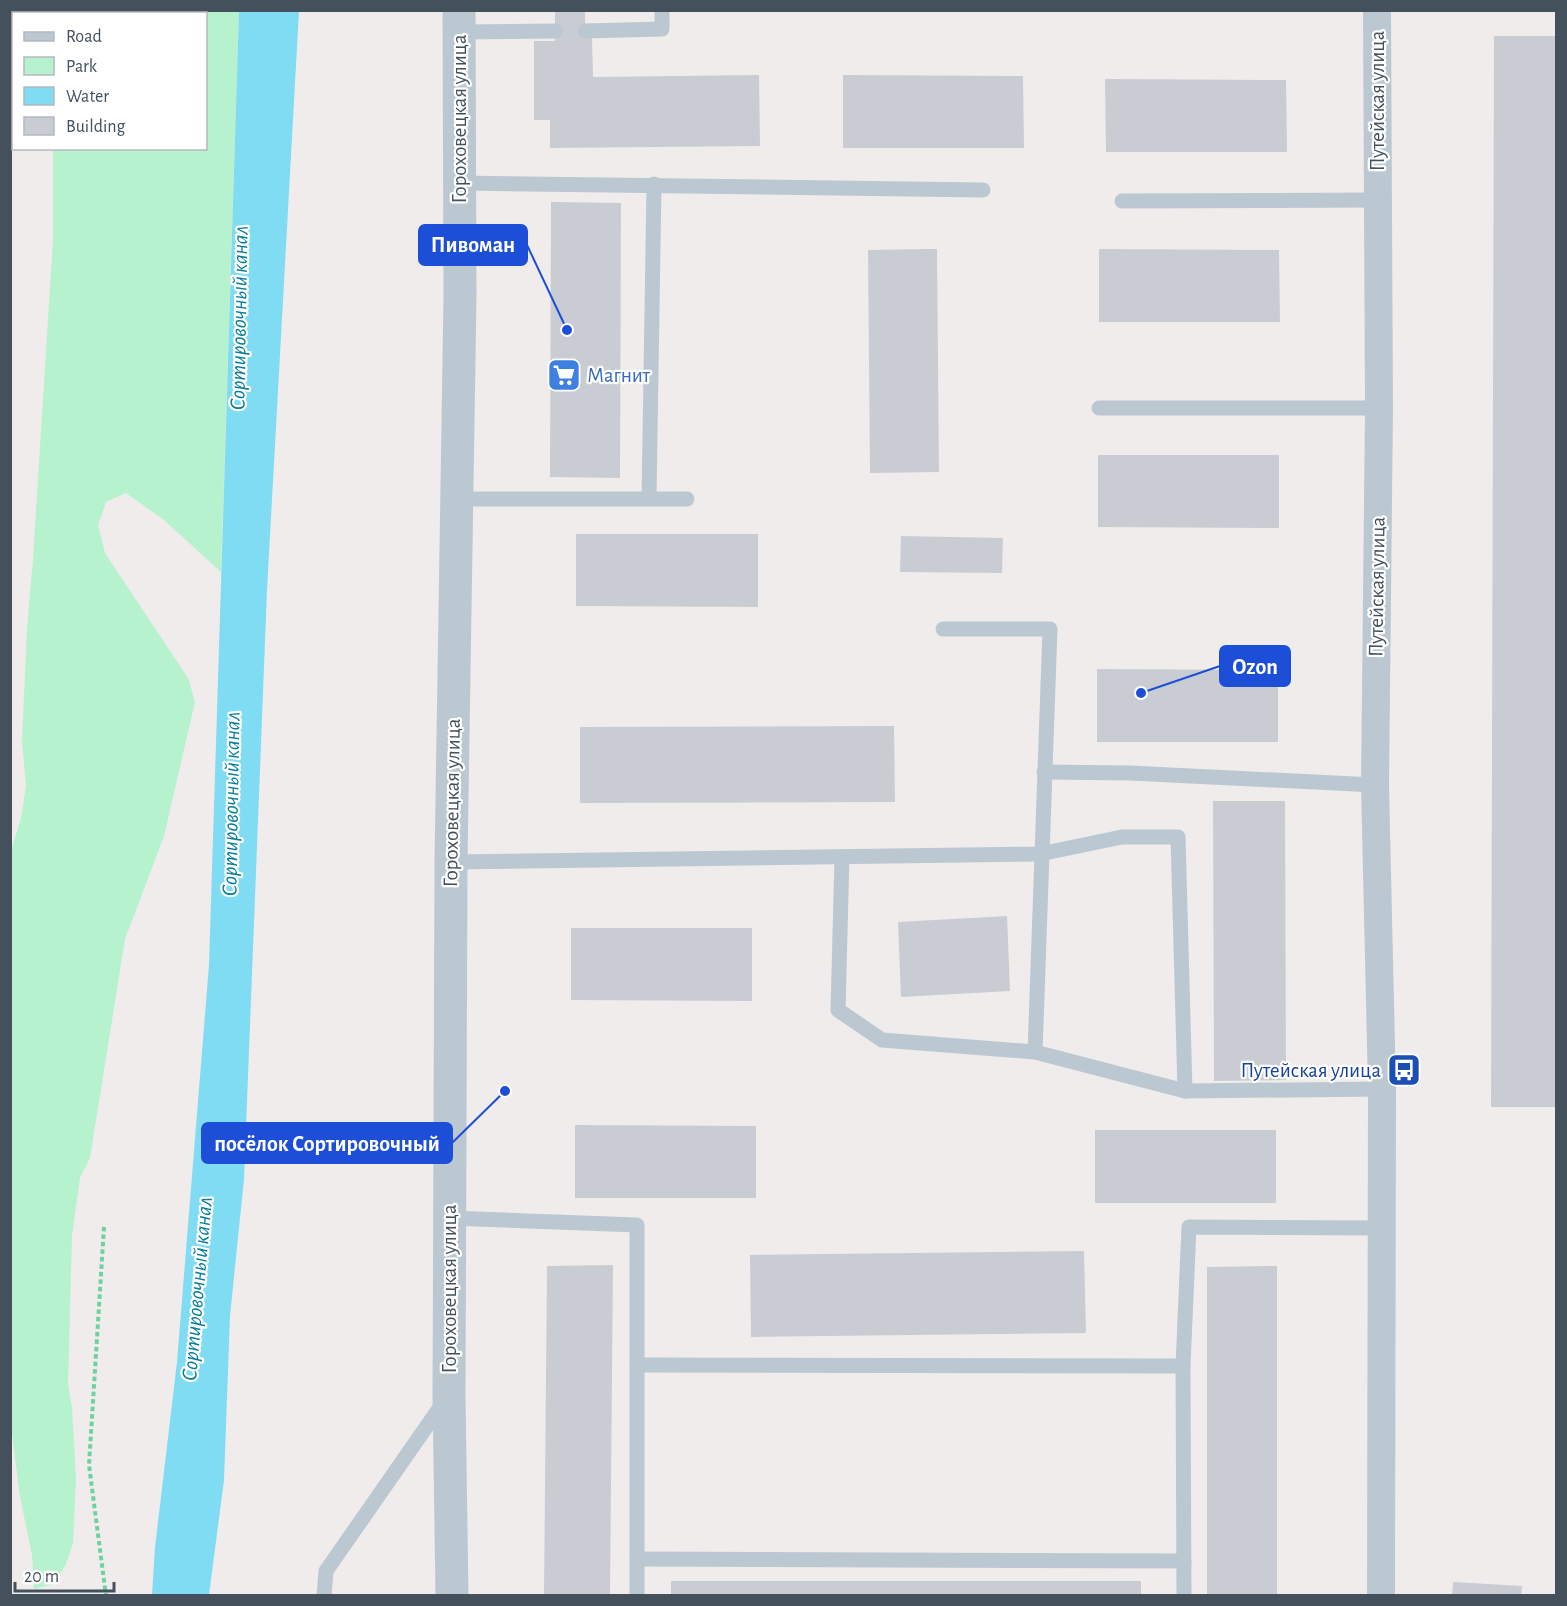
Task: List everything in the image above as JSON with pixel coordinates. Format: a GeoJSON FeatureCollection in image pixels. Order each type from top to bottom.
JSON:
{"type":"FeatureCollection","features":[{"type":"Feature","properties":{"kind":"street","name":"Путейская улица"},"geometry":{"type":"LineString","coordinates":[[1377,10],[1379,408],[1375,785],[1382,1089],[1381,1596]]}},
{"type":"Feature","properties":{"kind":"street","name":"Гороховецкая улица"},"geometry":{"type":"LineString","coordinates":[[452,1596],[448,1395],[451,862],[460,296],[459,21]]}},
{"type":"Feature","properties":{"kind":"lane"},"geometry":{"type":"LineString","coordinates":[[585,31],[662,29],[662,10]]}},
{"type":"Feature","properties":{"kind":"lane"},"geometry":{"type":"LineString","coordinates":[[459,21],[555,31]]}},
{"type":"Feature","properties":{"kind":"lane"},"geometry":{"type":"LineString","coordinates":[[460,183],[983,190]]}},
{"type":"Feature","properties":{"kind":"lane"},"geometry":{"type":"LineString","coordinates":[[649,498],[654,184]]}},
{"type":"Feature","properties":{"kind":"lane"},"geometry":{"type":"LineString","coordinates":[[1122,201],[1378,200]]}},
{"type":"Feature","properties":{"kind":"lane"},"geometry":{"type":"LineString","coordinates":[[1099,408],[1379,408]]}},
{"type":"Feature","properties":{"kind":"lane"},"geometry":{"type":"LineString","coordinates":[[457,500],[687,499]]}},
{"type":"Feature","properties":{"kind":"lane"},"geometry":{"type":"LineString","coordinates":[[943,628],[1050,629],[1040,854],[1035,1052]]}},
{"type":"Feature","properties":{"kind":"lane"},"geometry":{"type":"LineString","coordinates":[[1044,772],[1130,772],[1375,785]]}},
{"type":"Feature","properties":{"kind":"lane"},"geometry":{"type":"LineString","coordinates":[[451,862],[1040,854],[1122,837],[1178,837],[1185,1091]]}},
{"type":"Feature","properties":{"kind":"lane"},"geometry":{"type":"LineString","coordinates":[[842,857],[838,1010],[882,1040],[1035,1052],[1185,1091],[1382,1089]]}},
{"type":"Feature","properties":{"kind":"lane"},"geometry":{"type":"LineString","coordinates":[[450,1218],[638,1225],[637,1596]]}},
{"type":"Feature","properties":{"kind":"lane"},"geometry":{"type":"LineString","coordinates":[[1184,1596],[1183,1366],[1189,1227],[1383,1228]]}},
{"type":"Feature","properties":{"kind":"lane"},"geometry":{"type":"LineString","coordinates":[[637,1365],[1183,1366]]}},
{"type":"Feature","properties":{"kind":"lane"},"geometry":{"type":"LineString","coordinates":[[324,1596],[326,1571],[448,1395]]}},
{"type":"Feature","properties":{"kind":"lane"},"geometry":{"type":"LineString","coordinates":[[637,1559],[1184,1562]]}},
{"type":"Feature","properties":{"kind":"path"},"geometry":{"type":"LineString","coordinates":[[104,1227],[89,1465],[106,1596]]}},
{"type":"Feature","properties":{"kind":"green space"},"geometry":{"type":"Polygon","coordinates":[[[239,11],[221,572],[164,520],[126,493],[106,502],[98,525],[105,553],[188,678],[195,702],[164,836],[125,939],[90,1158],[80,1178],[72,1236],[68,1385],[72,1407],[76,1479],[73,1543],[66,1564],[54,1584],[34,1589],[32,1555],[20,1497],[10,1418],[10,854],[21,818],[26,786],[22,741],[27,628],[53,240],[53,150],[207,150],[207,12],[46,12],[239,11]]]}},
{"type":"Feature","properties":{"kind":"water","name":"Сортировочный канал"},"geometry":{"type":"Polygon","coordinates":[[[239,11],[299,11],[267,590],[244,1179],[230,1316],[224,1480],[209,1595],[152,1595],[155,1547],[177,1362],[209,965],[239,11]]]}},
{"type":"Feature","properties":{"kind":"building"},"geometry":{"type":"Polygon","coordinates":[[[555,10],[585,10],[585,38],[592,38],[593,77],[759,75],[760,146],[550,148],[550,120],[534,120],[534,41],[555,41],[555,10]]]}},
{"type":"Feature","properties":{"kind":"building"},"geometry":{"type":"Polygon","coordinates":[[[1494,36],[1556,36],[1556,1107],[1491,1107],[1494,36]]]}},
{"type":"Feature","properties":{"kind":"building"},"geometry":{"type":"Polygon","coordinates":[[[843,75],[1023,76],[1024,148],[843,148],[843,75]]]}},
{"type":"Feature","properties":{"kind":"building"},"geometry":{"type":"Polygon","coordinates":[[[1105,79],[1286,80],[1287,152],[1106,152],[1105,79]]]}},
{"type":"Feature","properties":{"kind":"building"},"geometry":{"type":"Polygon","coordinates":[[[551,202],[621,203],[620,478],[550,477],[551,202]]]}},
{"type":"Feature","properties":{"kind":"building"},"geometry":{"type":"Polygon","coordinates":[[[937,249],[939,472],[870,473],[868,250],[937,249]]]}},
{"type":"Feature","properties":{"kind":"building"},"geometry":{"type":"Polygon","coordinates":[[[1099,249],[1279,250],[1280,322],[1099,322],[1099,249]]]}},
{"type":"Feature","properties":{"kind":"building"},"geometry":{"type":"Polygon","coordinates":[[[1098,455],[1279,455],[1279,528],[1098,527],[1098,455]]]}},
{"type":"Feature","properties":{"kind":"building"},"geometry":{"type":"Polygon","coordinates":[[[576,534],[758,534],[758,607],[576,606],[576,534]]]}},
{"type":"Feature","properties":{"kind":"building"},"geometry":{"type":"Polygon","coordinates":[[[901,536],[1003,538],[1002,573],[900,572],[901,536]]]}},
{"type":"Feature","properties":{"kind":"building"},"geometry":{"type":"Polygon","coordinates":[[[1097,669],[1278,670],[1278,742],[1097,742],[1097,669]]]}},
{"type":"Feature","properties":{"kind":"building"},"geometry":{"type":"Polygon","coordinates":[[[894,726],[895,802],[580,803],[580,727],[894,726]]]}},
{"type":"Feature","properties":{"kind":"building"},"geometry":{"type":"Polygon","coordinates":[[[1213,801],[1285,801],[1286,1080],[1214,1081],[1213,801]]]}},
{"type":"Feature","properties":{"kind":"building"},"geometry":{"type":"Polygon","coordinates":[[[1007,916],[1010,991],[901,997],[898,922],[1007,916]]]}},
{"type":"Feature","properties":{"kind":"building"},"geometry":{"type":"Polygon","coordinates":[[[571,928],[752,928],[752,1001],[571,1000],[571,928]]]}},
{"type":"Feature","properties":{"kind":"building"},"geometry":{"type":"Polygon","coordinates":[[[575,1125],[756,1126],[756,1198],[575,1198],[575,1125]]]}},
{"type":"Feature","properties":{"kind":"building"},"geometry":{"type":"Polygon","coordinates":[[[1095,1130],[1276,1130],[1276,1203],[1095,1203],[1095,1130]]]}},
{"type":"Feature","properties":{"kind":"building"},"geometry":{"type":"Polygon","coordinates":[[[1084,1251],[1086,1333],[751,1337],[750,1255],[1084,1251]]]}},
{"type":"Feature","properties":{"kind":"building"},"geometry":{"type":"Polygon","coordinates":[[[613,1265],[610,1596],[544,1596],[547,1266],[613,1265]]]}},
{"type":"Feature","properties":{"kind":"building"},"geometry":{"type":"Polygon","coordinates":[[[1277,1266],[1277,1596],[1207,1596],[1207,1267],[1277,1266]]]}},
{"type":"Feature","properties":{"kind":"building"},"geometry":{"type":"Polygon","coordinates":[[[671,1581],[1141,1581],[1141,1596],[671,1596],[671,1581]]]}},
{"type":"Feature","properties":{"kind":"building"},"geometry":{"type":"Polygon","coordinates":[[[1453,1582],[1522,1586],[1521,1596],[1452,1596],[1453,1582]]]}},
{"type":"Feature","properties":{"kind":"place","name":"Пивоман"},"geometry":{"type":"Point","coordinates":[567,330]}},
{"type":"Feature","properties":{"kind":"place","name":"Магнит"},"geometry":{"type":"Point","coordinates":[564,375]}},
{"type":"Feature","properties":{"kind":"place","name":"Ozon"},"geometry":{"type":"Point","coordinates":[1141,693]}},
{"type":"Feature","properties":{"kind":"place","name":"Путейская улица"},"geometry":{"type":"Point","coordinates":[1404,1070]}},
{"type":"Feature","properties":{"kind":"place","name":"посёлок Сортировочный"},"geometry":{"type":"Point","coordinates":[505,1091]}}]}
